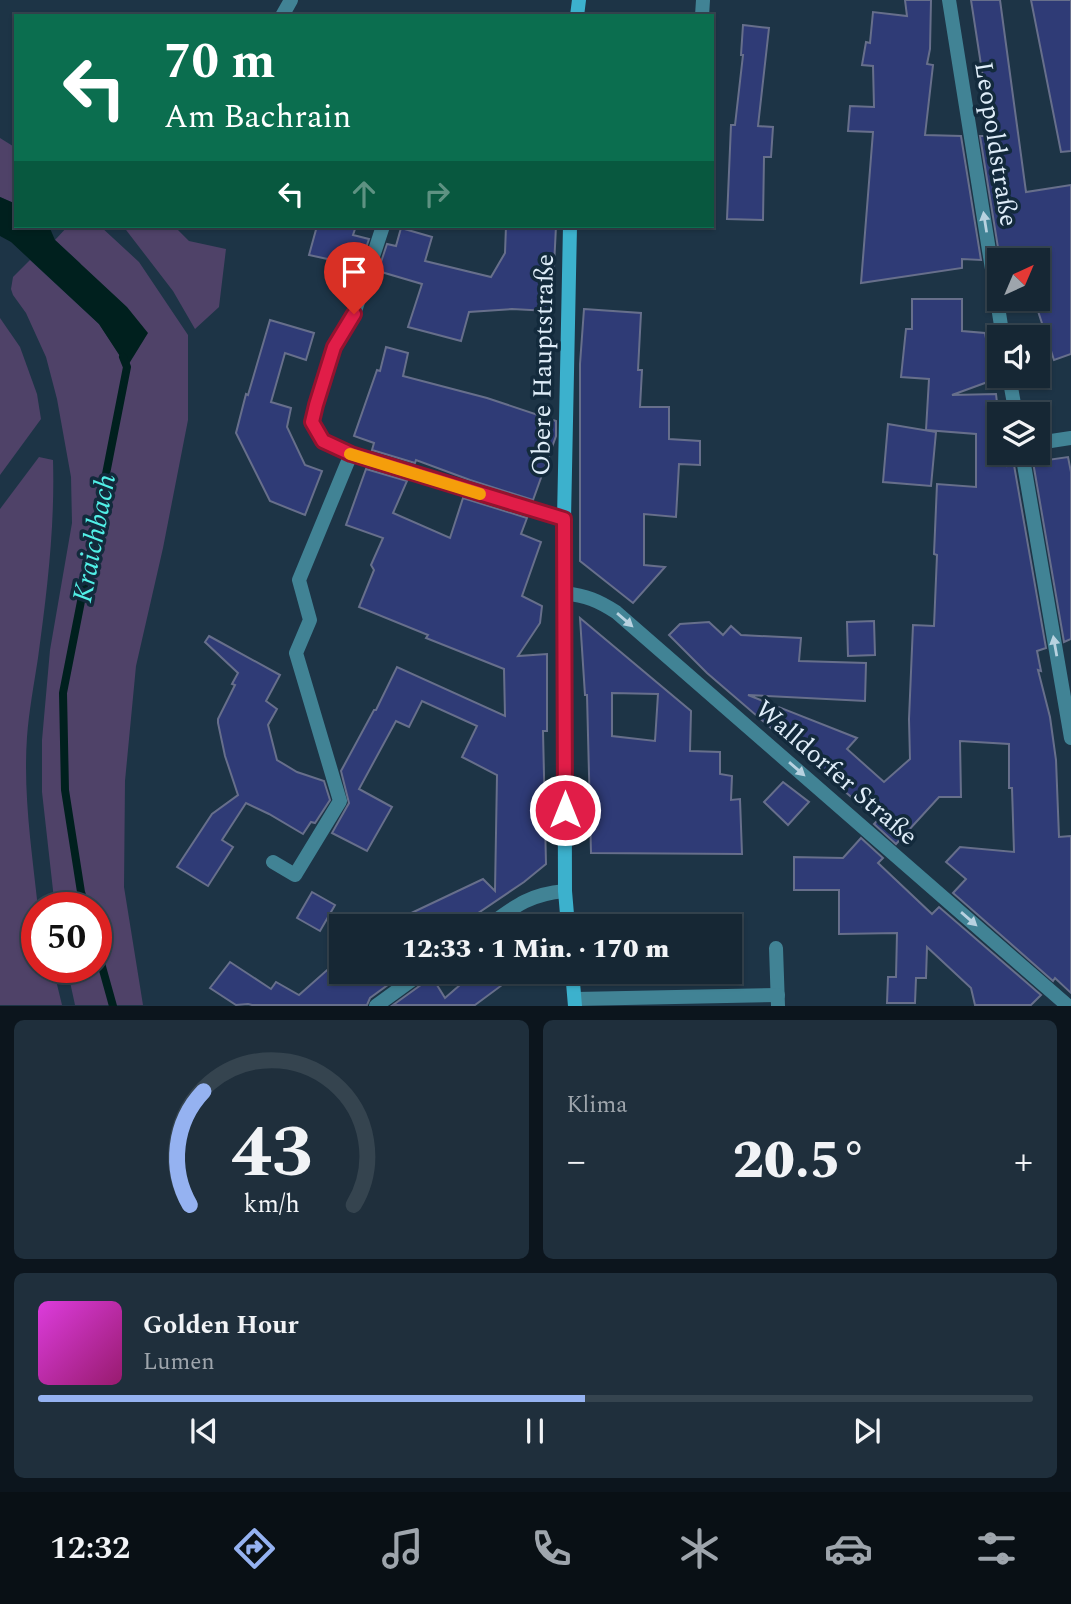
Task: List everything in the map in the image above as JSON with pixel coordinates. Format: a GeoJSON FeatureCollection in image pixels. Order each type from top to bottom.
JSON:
{"type":"FeatureCollection","features":[{"type":"Feature","properties":{"kind":"main road","name":"Obere Hauptstraße"},"geometry":{"type":"LineString","coordinates":[[567,914],[564,519],[570,228]]}},
{"type":"Feature","properties":{"kind":"main road"},"geometry":{"type":"LineString","coordinates":[[573,984],[575,1002]]}},
{"type":"Feature","properties":{"kind":"street","name":"Leopoldstraße"},"geometry":{"type":"LineString","coordinates":[[949,0],[1001,325]]}},
{"type":"Feature","properties":{"kind":"street"},"geometry":{"type":"LineString","coordinates":[[382,228],[354,314],[334,347],[316,405],[312,422],[323,441],[351,454],[564,519]]}},
{"type":"Feature","properties":{"kind":"street"},"geometry":{"type":"LineString","coordinates":[[1050,441],[1071,438]]}},
{"type":"Feature","properties":{"kind":"street"},"geometry":{"type":"LineString","coordinates":[[273,862],[295,875],[340,801],[296,653],[310,620],[299,580],[351,454]]}},
{"type":"Feature","properties":{"kind":"street"},"geometry":{"type":"LineString","coordinates":[[1024,465],[1071,738]]}},
{"type":"Feature","properties":{"kind":"street","name":"Walldorfer Straße"},"geometry":{"type":"LineString","coordinates":[[564,593],[587,596],[616,612],[1068,1006]]}},
{"type":"Feature","properties":{"kind":"street"},"geometry":{"type":"LineString","coordinates":[[505,914],[520,903],[545,892],[565,891]]}},
{"type":"Feature","properties":{"kind":"street"},"geometry":{"type":"LineString","coordinates":[[575,1002],[778,1000],[776,948]]}},
{"type":"Feature","properties":{"kind":"street"},"geometry":{"type":"LineString","coordinates":[[376,1006],[406,984]]}},
{"type":"Feature","properties":{"kind":"shaded area"},"geometry":{"type":"Polygon","coordinates":[[[0,138],[14,147],[14,203],[0,197],[0,138]]]}},
{"type":"Feature","properties":{"kind":"shaded area"},"geometry":{"type":"Polygon","coordinates":[[[0,197],[14,203],[14,228],[50,228],[55,240],[127,307],[148,333],[127,367],[99,324],[11,242],[0,236],[0,197]]]}},
{"type":"Feature","properties":{"kind":"shaded area"},"geometry":{"type":"Polygon","coordinates":[[[66,228],[102,228],[139,262],[188,335],[188,420],[136,666],[125,781],[124,887],[143,1005],[75,1005],[70,983],[112,983],[112,892],[53,892],[42,792],[42,740],[50,650],[72,523],[71,477],[57,399],[46,357],[26,313],[11,289],[13,277],[30,260],[99,324],[127,366],[80,263],[55,240],[66,228]]]}},
{"type":"Feature","properties":{"kind":"shaded area"},"geometry":{"type":"Polygon","coordinates":[[[125,228],[176,228],[189,241],[226,249],[219,307],[195,329],[173,291],[125,228]]]}},
{"type":"Feature","properties":{"kind":"shaded area"},"geometry":{"type":"Polygon","coordinates":[[[0,318],[20,347],[37,394],[41,419],[0,475],[0,318]]]}},
{"type":"Feature","properties":{"kind":"shaded area"},"geometry":{"type":"Polygon","coordinates":[[[39,457],[53,460],[50,559],[26,758],[36,892],[21,892],[21,983],[57,983],[62,1005],[0,1005],[0,509],[39,457]]]}},
{"type":"Feature","properties":{"kind":"building"},"geometry":{"type":"Polygon","coordinates":[[[905,0],[931,0],[927,64],[933,65],[925,135],[961,136],[981,260],[962,259],[962,268],[861,283],[873,132],[848,131],[850,106],[874,107],[873,66],[862,65],[866,42],[870,43],[873,12],[907,16],[905,0]]]}},
{"type":"Feature","properties":{"kind":"building"},"geometry":{"type":"Polygon","coordinates":[[[971,0],[1000,0],[1026,192],[1071,185],[1071,354],[1054,360],[1050,348],[1050,325],[1043,325],[1038,312],[1050,312],[1050,248],[998,248],[980,136],[992,136],[971,0]]]}},
{"type":"Feature","properties":{"kind":"building"},"geometry":{"type":"Polygon","coordinates":[[[1031,0],[1071,0],[1071,151],[1061,152],[1031,0]]]}},
{"type":"Feature","properties":{"kind":"building"},"geometry":{"type":"Polygon","coordinates":[[[743,25],[769,28],[758,126],[773,127],[771,157],[764,157],[763,220],[727,219],[731,125],[735,125],[743,55],[743,25]]]}},
{"type":"Feature","properties":{"kind":"building"},"geometry":{"type":"Polygon","coordinates":[[[316,228],[355,228],[353,235],[369,239],[360,266],[309,255],[316,228]]]}},
{"type":"Feature","properties":{"kind":"building"},"geometry":{"type":"Polygon","coordinates":[[[401,228],[432,237],[425,261],[491,277],[505,253],[506,228],[556,228],[549,311],[512,309],[469,312],[461,341],[408,327],[422,284],[378,271],[387,244],[396,246],[401,228]]]}},
{"type":"Feature","properties":{"kind":"building"},"geometry":{"type":"Polygon","coordinates":[[[912,299],[962,299],[962,331],[985,333],[987,382],[952,395],[996,394],[997,402],[987,402],[987,465],[1014,465],[1046,648],[1037,651],[1041,671],[1038,670],[1050,717],[1056,760],[1059,837],[1071,836],[1071,993],[1055,978],[1053,981],[953,893],[966,879],[946,862],[960,847],[1014,852],[1009,744],[960,741],[961,797],[939,797],[896,844],[874,824],[878,820],[707,673],[669,635],[680,624],[709,622],[723,635],[731,626],[741,635],[801,638],[799,661],[866,663],[865,701],[748,695],[857,738],[847,749],[884,782],[910,759],[913,625],[934,626],[937,484],[976,487],[976,434],[926,430],[929,379],[901,377],[906,329],[912,329],[912,299]]]}},
{"type":"Feature","properties":{"kind":"building"},"geometry":{"type":"Polygon","coordinates":[[[584,309],[641,313],[638,370],[642,370],[640,407],[669,407],[669,439],[700,441],[700,465],[679,464],[676,517],[644,514],[644,565],[665,567],[633,603],[580,561],[580,364],[584,309]]]}},
{"type":"Feature","properties":{"kind":"building"},"geometry":{"type":"Polygon","coordinates":[[[270,320],[314,333],[306,360],[285,353],[271,402],[291,408],[287,427],[305,465],[322,471],[305,515],[270,501],[236,433],[270,320]]]}},
{"type":"Feature","properties":{"kind":"building"},"geometry":{"type":"Polygon","coordinates":[[[386,347],[408,353],[403,376],[487,398],[556,421],[556,436],[533,500],[416,460],[415,463],[372,450],[374,443],[354,436],[377,370],[380,371],[386,347]]]}},
{"type":"Feature","properties":{"kind":"building"},"geometry":{"type":"Polygon","coordinates":[[[888,424],[936,432],[931,486],[883,482],[888,424]]]}},
{"type":"Feature","properties":{"kind":"building"},"geometry":{"type":"Polygon","coordinates":[[[1068,457],[1071,472],[1071,639],[1064,642],[1034,465],[1050,465],[1050,460],[1068,457]]]}},
{"type":"Feature","properties":{"kind":"building"},"geometry":{"type":"Polygon","coordinates":[[[366,469],[407,481],[393,513],[450,538],[463,498],[527,518],[521,534],[541,542],[522,596],[542,606],[540,623],[518,656],[547,654],[547,731],[543,731],[546,864],[477,914],[409,914],[483,879],[495,891],[497,775],[462,757],[477,726],[422,701],[409,727],[396,721],[359,789],[392,807],[367,851],[332,833],[349,803],[341,771],[397,667],[505,716],[504,669],[426,638],[428,635],[359,607],[374,570],[371,565],[383,538],[346,525],[366,469]]]}},
{"type":"Feature","properties":{"kind":"building"},"geometry":{"type":"Polygon","coordinates":[[[580,618],[691,711],[690,751],[720,752],[720,774],[732,776],[731,800],[740,799],[742,854],[591,853],[580,618]],[[612,693],[612,736],[655,741],[658,694],[612,693]]]}},
{"type":"Feature","properties":{"kind":"building"},"geometry":{"type":"Polygon","coordinates":[[[874,621],[875,655],[848,656],[847,622],[874,621]]]}},
{"type":"Feature","properties":{"kind":"building"},"geometry":{"type":"Polygon","coordinates":[[[209,636],[280,675],[266,701],[277,709],[268,725],[277,760],[297,772],[324,781],[330,800],[315,823],[311,822],[303,834],[246,803],[222,840],[233,847],[208,886],[177,867],[212,814],[238,795],[225,756],[218,719],[238,673],[205,642],[209,636]]]}},
{"type":"Feature","properties":{"kind":"building"},"geometry":{"type":"Polygon","coordinates":[[[783,782],[809,802],[788,825],[764,802],[783,782]]]}},
{"type":"Feature","properties":{"kind":"building"},"geometry":{"type":"Polygon","coordinates":[[[861,838],[883,858],[878,863],[932,914],[939,907],[1041,995],[1031,1005],[975,1005],[971,988],[927,947],[926,978],[916,978],[915,1003],[887,1003],[888,977],[896,977],[897,933],[839,934],[839,890],[794,890],[794,857],[843,858],[861,838]]]}},
{"type":"Feature","properties":{"kind":"building"},"geometry":{"type":"Polygon","coordinates":[[[312,892],[335,905],[320,931],[297,918],[312,892]]]}},
{"type":"Feature","properties":{"kind":"building"},"geometry":{"type":"Polygon","coordinates":[[[230,962],[271,989],[276,982],[299,995],[329,968],[329,984],[389,984],[370,998],[367,1005],[236,1005],[210,988],[230,962]]]}},
{"type":"Feature","properties":{"kind":"building"},"geometry":{"type":"Polygon","coordinates":[[[422,984],[436,984],[445,998],[461,984],[503,984],[475,1005],[393,1005],[422,984]]]}},
{"type":"Feature","properties":{"kind":"waterway","name":"Kraichbach"},"geometry":{"type":"LineString","coordinates":[[81,892],[65,790],[63,693],[127,367],[123,357]]}},
{"type":"Feature","properties":{"kind":"waterway","name":"Kraichbach"},"geometry":{"type":"LineString","coordinates":[[107,983],[113,1006]]}},
{"type":"Feature","properties":{"kind":"slow traffic"},"geometry":{"type":"LineString","coordinates":[[350,454],[480,494]]}},
{"type":"Feature","properties":{"kind":"route"},"geometry":{"type":"LineString","coordinates":[[354,314],[334,347],[316,405],[312,422],[323,441],[351,454],[564,519],[565,810]]}}]}
